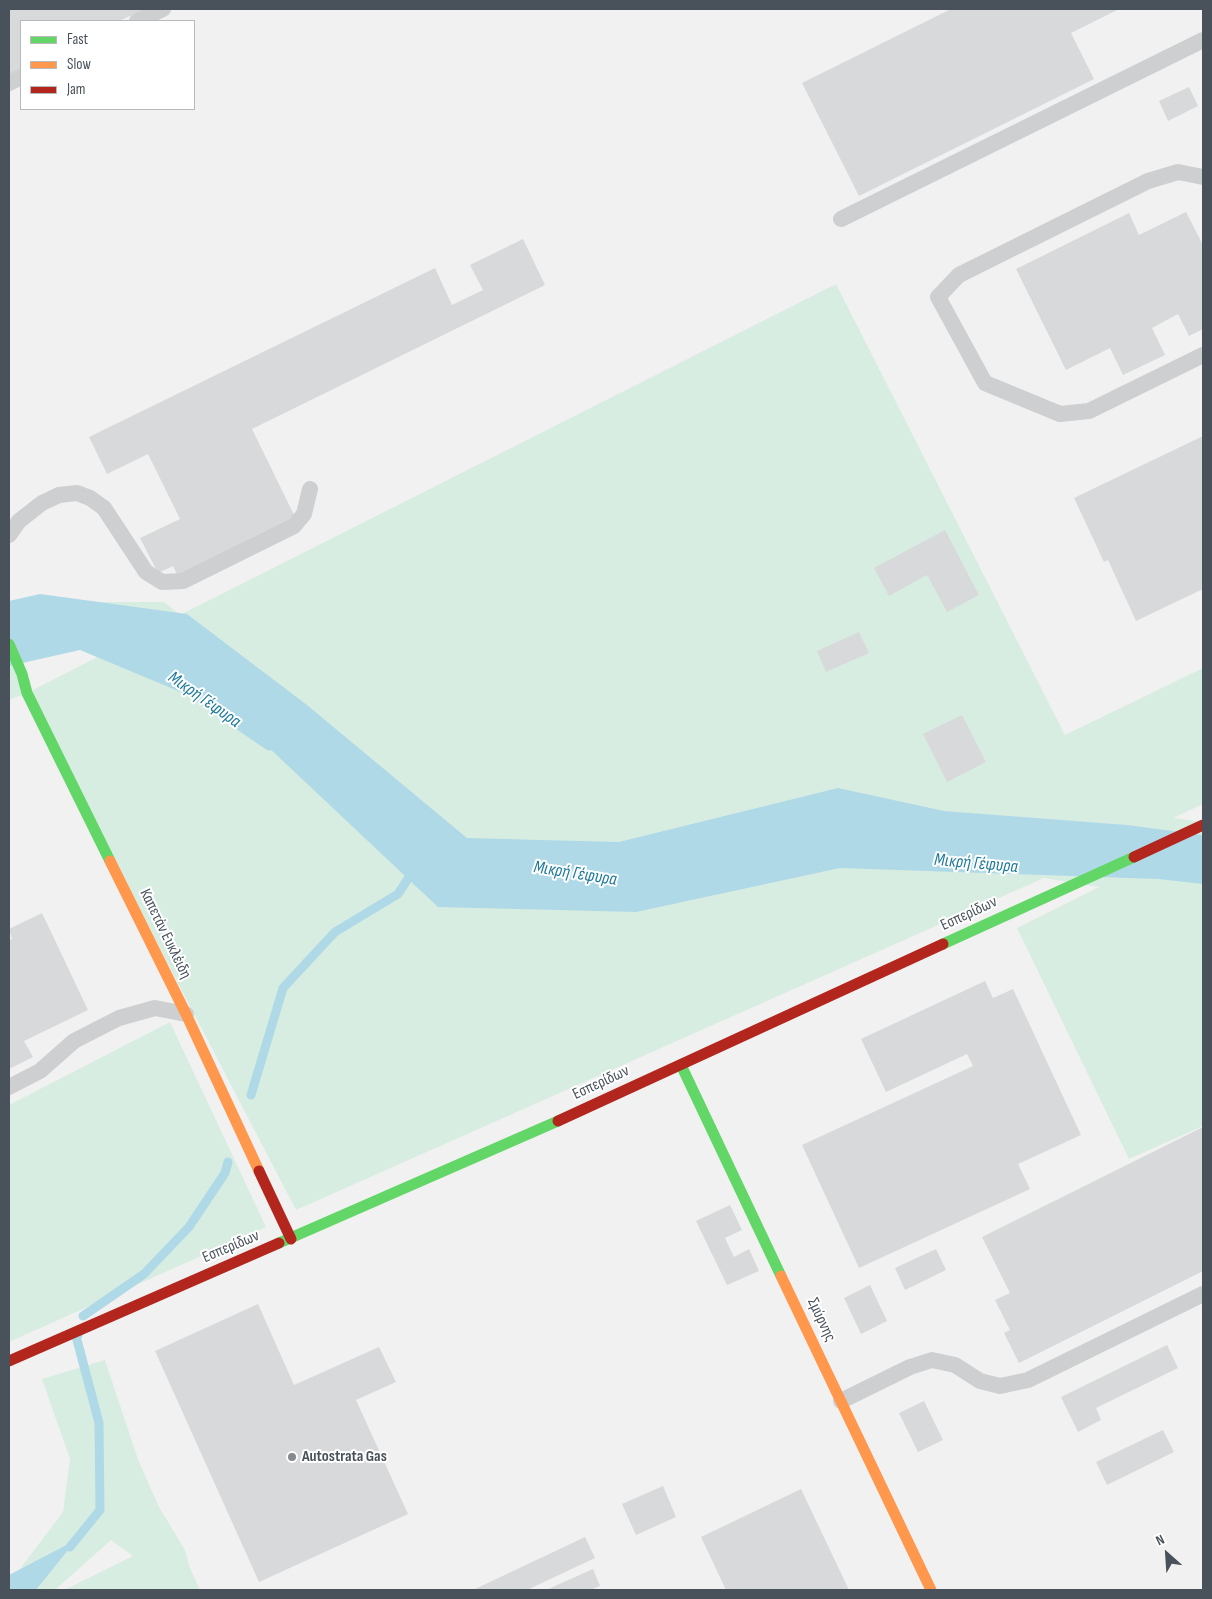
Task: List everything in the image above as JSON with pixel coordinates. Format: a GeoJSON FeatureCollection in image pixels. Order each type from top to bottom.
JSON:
{"type":"FeatureCollection","features":[{"type":"Feature","properties":{"kind":"street","name":"Καπετάν Ευκλέιδη"},"geometry":{"type":"LineString","coordinates":[[9,644],[22,674],[26,693],[186,1014],[291,1239]]}},
{"type":"Feature","properties":{"kind":"street","name":"Εσπερίδων"},"geometry":{"type":"LineString","coordinates":[[9,1361],[291,1239],[681,1065],[1203,825]]}},
{"type":"Feature","properties":{"kind":"street","name":"Σμύρνης"},"geometry":{"type":"LineString","coordinates":[[681,1065],[931,1590]]}},
{"type":"Feature","properties":{"kind":"lane"},"geometry":{"type":"LineString","coordinates":[[139,20],[163,9]]}},
{"type":"Feature","properties":{"kind":"lane"},"geometry":{"type":"LineString","coordinates":[[841,219],[1203,40]]}},
{"type":"Feature","properties":{"kind":"lane"},"geometry":{"type":"LineString","coordinates":[[1203,177],[1178,172],[1148,181],[959,275],[938,296],[985,383],[1060,414],[1089,411],[1203,355]]}},
{"type":"Feature","properties":{"kind":"lane"},"geometry":{"type":"LineString","coordinates":[[9,535],[19,521],[42,503],[59,495],[77,493],[90,498],[104,508],[146,572],[162,582],[183,581],[294,526],[304,514],[310,489]]}},
{"type":"Feature","properties":{"kind":"lane"},"geometry":{"type":"LineString","coordinates":[[9,1087],[40,1072],[74,1041],[120,1018],[155,1008],[186,1014]]}},
{"type":"Feature","properties":{"kind":"lane"},"geometry":{"type":"LineString","coordinates":[[841,1401],[910,1367],[932,1360],[955,1365],[980,1381],[1000,1386],[1028,1380],[1203,1294]]}},
{"type":"Feature","properties":{"kind":"green space"},"geometry":{"type":"Polygon","coordinates":[[[836,284],[1065,735],[1203,668],[1203,804],[1173,818],[1203,822],[1203,1126],[1129,1159],[1017,928],[1099,887],[1044,878],[296,1210],[27,693],[9,700],[9,609],[59,602],[164,602],[180,615],[836,284]],[[114,633],[13,661],[27,693],[127,642],[114,633]]]}},
{"type":"Feature","properties":{"kind":"green space"},"geometry":{"type":"Polygon","coordinates":[[[170,1022],[266,1227],[9,1342],[9,1105],[170,1022]]]}},
{"type":"Feature","properties":{"kind":"green space"},"geometry":{"type":"Polygon","coordinates":[[[105,1360],[139,1462],[159,1507],[185,1550],[189,1566],[200,1590],[64,1590],[133,1556],[111,1540],[55,1590],[9,1590],[13,1578],[63,1512],[70,1459],[42,1379],[105,1360]]]}},
{"type":"Feature","properties":{"kind":"water"},"geometry":{"type":"Polygon","coordinates":[[[40,594],[187,614],[307,705],[467,838],[619,842],[838,788],[944,811],[1127,825],[1203,835],[1203,884],[1158,879],[840,868],[636,912],[438,907],[233,714],[80,650],[9,666],[9,601],[40,594]]]}},
{"type":"Feature","properties":{"kind":"water"},"geometry":{"type":"Polygon","coordinates":[[[76,1540],[36,1590],[9,1590],[9,1575],[76,1540]]]}},
{"type":"Feature","properties":{"kind":"building"},"geometry":{"type":"Polygon","coordinates":[[[9,9],[145,9],[121,20],[20,20],[20,70],[9,75],[9,9]]]}},
{"type":"Feature","properties":{"kind":"building"},"geometry":{"type":"Polygon","coordinates":[[[951,9],[1119,9],[1071,33],[1094,79],[859,196],[802,83],[951,9]]]}},
{"type":"Feature","properties":{"kind":"building"},"geometry":{"type":"Polygon","coordinates":[[[1189,87],[1198,106],[1168,121],[1159,101],[1189,87]]]}},
{"type":"Feature","properties":{"kind":"building"},"geometry":{"type":"Polygon","coordinates":[[[1186,212],[1203,245],[1203,329],[1189,336],[1178,314],[1152,328],[1165,355],[1123,375],[1110,348],[1066,370],[1016,269],[1129,213],[1139,235],[1186,212]]]}},
{"type":"Feature","properties":{"kind":"building"},"geometry":{"type":"Polygon","coordinates":[[[523,239],[545,285],[252,429],[296,519],[178,577],[173,566],[158,573],[140,538],[180,519],[148,454],[107,474],[89,437],[435,268],[452,305],[483,290],[470,265],[523,239]]]}},
{"type":"Feature","properties":{"kind":"building"},"geometry":{"type":"Polygon","coordinates":[[[1203,436],[1203,589],[1136,621],[1108,560],[1104,562],[1074,498],[1203,436]]]}},
{"type":"Feature","properties":{"kind":"building"},"geometry":{"type":"Polygon","coordinates":[[[945,530],[979,595],[947,612],[927,575],[889,596],[874,568],[945,530]]]}},
{"type":"Feature","properties":{"kind":"building"},"geometry":{"type":"Polygon","coordinates":[[[859,632],[869,653],[826,672],[817,651],[859,632]]]}},
{"type":"Feature","properties":{"kind":"building"},"geometry":{"type":"Polygon","coordinates":[[[962,715],[986,762],[947,782],[923,734],[962,715]]]}},
{"type":"Feature","properties":{"kind":"building"},"geometry":{"type":"Polygon","coordinates":[[[42,913],[88,1010],[24,1041],[33,1057],[9,1069],[9,940],[12,939],[9,929],[42,913]]]}},
{"type":"Feature","properties":{"kind":"building"},"geometry":{"type":"Polygon","coordinates":[[[985,981],[993,998],[1013,989],[1081,1135],[1018,1164],[1030,1189],[859,1268],[802,1145],[973,1066],[967,1054],[886,1092],[861,1039],[985,981]]]}},
{"type":"Feature","properties":{"kind":"building"},"geometry":{"type":"Polygon","coordinates":[[[1203,1127],[1203,1271],[1019,1363],[1004,1333],[1010,1330],[995,1300],[1010,1293],[982,1237],[1203,1127]]]}},
{"type":"Feature","properties":{"kind":"building"},"geometry":{"type":"Polygon","coordinates":[[[730,1205],[742,1230],[725,1238],[734,1257],[749,1249],[759,1271],[727,1285],[696,1221],[730,1205]]]}},
{"type":"Feature","properties":{"kind":"building"},"geometry":{"type":"Polygon","coordinates":[[[936,1249],[946,1270],[905,1290],[895,1268],[936,1249]]]}},
{"type":"Feature","properties":{"kind":"building"},"geometry":{"type":"Polygon","coordinates":[[[870,1285],[887,1321],[861,1334],[844,1298],[870,1285]]]}},
{"type":"Feature","properties":{"kind":"building","name":"Autostrata Gas"},"geometry":{"type":"Polygon","coordinates":[[[258,1304],[294,1385],[379,1347],[396,1382],[356,1400],[408,1514],[259,1582],[155,1351],[258,1304]]]}},
{"type":"Feature","properties":{"kind":"building"},"geometry":{"type":"Polygon","coordinates":[[[1167,1345],[1178,1368],[1096,1408],[1101,1420],[1078,1432],[1061,1397],[1167,1345]]]}},
{"type":"Feature","properties":{"kind":"building"},"geometry":{"type":"Polygon","coordinates":[[[924,1401],[943,1440],[918,1452],[899,1413],[924,1401]]]}},
{"type":"Feature","properties":{"kind":"building"},"geometry":{"type":"Polygon","coordinates":[[[1163,1430],[1174,1452],[1107,1485],[1096,1462],[1163,1430]]]}},
{"type":"Feature","properties":{"kind":"building"},"geometry":{"type":"Polygon","coordinates":[[[663,1486],[676,1517],[636,1535],[622,1504],[663,1486]]]}},
{"type":"Feature","properties":{"kind":"building"},"geometry":{"type":"Polygon","coordinates":[[[801,1489],[849,1590],[726,1590],[701,1537],[801,1489]]]}},
{"type":"Feature","properties":{"kind":"building"},"geometry":{"type":"Polygon","coordinates":[[[585,1537],[595,1558],[527,1590],[473,1590],[585,1537]]]}},
{"type":"Feature","properties":{"kind":"building"},"geometry":{"type":"Polygon","coordinates":[[[593,1569],[600,1586],[590,1590],[546,1590],[593,1569]]]}},
{"type":"Feature","properties":{"kind":"waterway","name":"Μικρή Γέφυρα"},"geometry":{"type":"LineString","coordinates":[[199,698],[269,746]]}},
{"type":"Feature","properties":{"kind":"waterway"},"geometry":{"type":"LineString","coordinates":[[251,1095],[283,988],[335,932],[398,894],[413,871]]}},
{"type":"Feature","properties":{"kind":"waterway"},"geometry":{"type":"LineString","coordinates":[[83,1316],[144,1274],[189,1227],[225,1173],[228,1162]]}},
{"type":"Feature","properties":{"kind":"waterway"},"geometry":{"type":"LineString","coordinates":[[70,1547],[100,1510],[99,1423],[76,1336],[78,1335]]}},
{"type":"Feature","properties":{"kind":"traffic: fast"},"geometry":{"type":"LineString","coordinates":[[9,644],[22,674],[27,693],[110,861]]}},
{"type":"Feature","properties":{"kind":"traffic: fast"},"geometry":{"type":"LineString","coordinates":[[943,944],[1134,857]]}},
{"type":"Feature","properties":{"kind":"traffic: fast"},"geometry":{"type":"LineString","coordinates":[[681,1065],[781,1276]]}},
{"type":"Feature","properties":{"kind":"traffic: fast"},"geometry":{"type":"LineString","coordinates":[[279,1243],[558,1121]]}},
{"type":"Feature","properties":{"kind":"traffic: slow"},"geometry":{"type":"LineString","coordinates":[[110,861],[186,1014],[259,1171]]}},
{"type":"Feature","properties":{"kind":"traffic: slow"},"geometry":{"type":"LineString","coordinates":[[781,1276],[931,1590]]}},
{"type":"Feature","properties":{"kind":"traffic: jam"},"geometry":{"type":"LineString","coordinates":[[1134,857],[1203,825]]}},
{"type":"Feature","properties":{"kind":"traffic: jam"},"geometry":{"type":"LineString","coordinates":[[558,1121],[943,944]]}},
{"type":"Feature","properties":{"kind":"traffic: jam"},"geometry":{"type":"LineString","coordinates":[[259,1171],[291,1239]]}},
{"type":"Feature","properties":{"kind":"traffic: jam"},"geometry":{"type":"LineString","coordinates":[[9,1361],[279,1243]]}},
{"type":"Feature","properties":{"kind":"place","name":"Autostrata Gas"},"geometry":{"type":"Point","coordinates":[292,1457]}}]}
